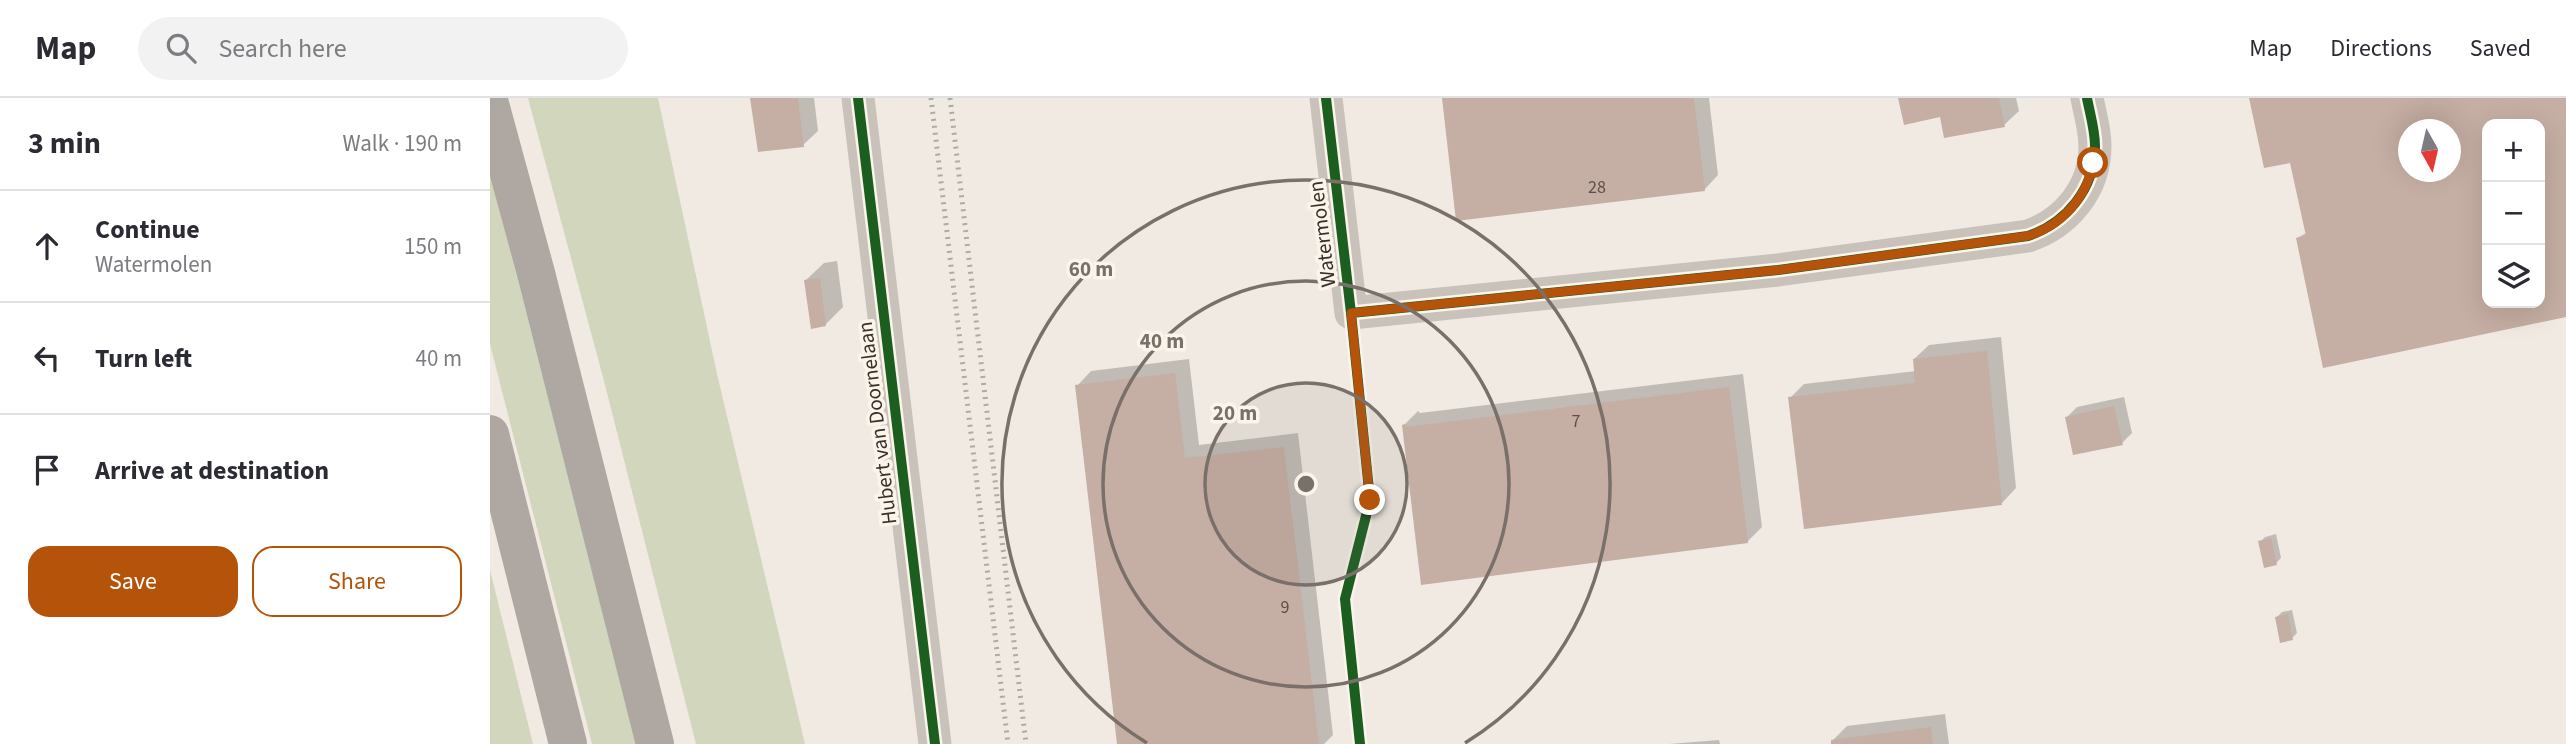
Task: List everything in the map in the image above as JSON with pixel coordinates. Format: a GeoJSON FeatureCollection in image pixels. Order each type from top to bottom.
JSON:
{"type":"FeatureCollection","features":[{"type":"Feature","properties":{"kind":"highway"},"geometry":{"type":"LineString","coordinates":[[490,104],[536,272],[655,744]]}},
{"type":"Feature","properties":{"kind":"highway"},"geometry":{"type":"LineString","coordinates":[[490,434],[568,744]]}},
{"type":"Feature","properties":{"kind":"street","name":"Hubert van Doornelaan"},"geometry":{"type":"LineString","coordinates":[[858,98],[935,744]]}},
{"type":"Feature","properties":{"kind":"street","name":"Watermolen"},"geometry":{"type":"LineString","coordinates":[[1326,98],[1351,313],[1778,270],[2028,236],[2062,218],[2085,189],[2095,150],[2087,98]]}},
{"type":"Feature","properties":{"kind":"green space"},"geometry":{"type":"Polygon","coordinates":[[[528,98],[658,98],[717,374],[805,744],[696,744],[604,381],[528,98]]]}},
{"type":"Feature","properties":{"kind":"green space"},"geometry":{"type":"Polygon","coordinates":[[[490,168],[636,744],[592,744],[490,344],[490,168]]]}},
{"type":"Feature","properties":{"kind":"green space"},"geometry":{"type":"Polygon","coordinates":[[[490,570],[533,744],[490,744],[490,570]]]}},
{"type":"Feature","properties":{"kind":"building"},"geometry":{"type":"Polygon","coordinates":[[[750,98],[798,98],[804,147],[758,152],[750,98]]]}},
{"type":"Feature","properties":{"kind":"building"},"geometry":{"type":"Polygon","coordinates":[[[1442,98],[1694,98],[1705,191],[1456,221],[1442,98]]]}},
{"type":"Feature","properties":{"kind":"building"},"geometry":{"type":"Polygon","coordinates":[[[1898,98],[1999,98],[2005,127],[1944,138],[1940,117],[1904,125],[1898,98]]]}},
{"type":"Feature","properties":{"kind":"building"},"geometry":{"type":"Polygon","coordinates":[[[2249,98],[2566,98],[2566,317],[2323,368],[2296,238],[2306,236],[2290,163],[2264,168],[2249,98]]]}},
{"type":"Feature","properties":{"kind":"building"},"geometry":{"type":"Polygon","coordinates":[[[820,278],[826,326],[811,329],[804,280],[820,278]]]}},
{"type":"Feature","properties":{"kind":"building"},"geometry":{"type":"Polygon","coordinates":[[[1987,351],[2002,505],[1804,529],[1788,397],[1915,383],[1913,359],[1987,351]]]}},
{"type":"Feature","properties":{"kind":"building"},"geometry":{"type":"Polygon","coordinates":[[[1175,373],[1185,458],[1284,447],[1319,744],[1117,744],[1075,385],[1175,373]]]}},
{"type":"Feature","properties":{"kind":"building"},"geometry":{"type":"Polygon","coordinates":[[[1729,387],[1748,543],[1421,585],[1402,425],[1405,424],[1406,427],[1729,387]]]}},
{"type":"Feature","properties":{"kind":"building"},"geometry":{"type":"Polygon","coordinates":[[[2114,406],[2123,445],[2073,455],[2065,417],[2114,406]]]}},
{"type":"Feature","properties":{"kind":"building"},"geometry":{"type":"Polygon","coordinates":[[[2271,538],[2277,565],[2264,568],[2258,541],[2271,538]]]}},
{"type":"Feature","properties":{"kind":"building"},"geometry":{"type":"Polygon","coordinates":[[[2288,614],[2293,640],[2280,643],[2275,617],[2288,614]]]}},
{"type":"Feature","properties":{"kind":"building"},"geometry":{"type":"Polygon","coordinates":[[[1931,727],[1933,744],[1831,744],[1831,740],[1931,727]]]}},
{"type":"Feature","properties":{"kind":"railway"},"geometry":{"type":"LineString","coordinates":[[931,98],[1008,744]]}},
{"type":"Feature","properties":{"kind":"railway"},"geometry":{"type":"LineString","coordinates":[[950,98],[1026,744]]}},
{"type":"Feature","properties":{"kind":"cycle path"},"geometry":{"type":"LineString","coordinates":[[858,98],[935,744]]}},
{"type":"Feature","properties":{"kind":"cycle path"},"geometry":{"type":"LineString","coordinates":[[1326,98],[1351,313],[1778,270],[2028,236],[2054,223],[2066,213],[2084,190],[2090,176],[2095,146],[2087,98]]}},
{"type":"Feature","properties":{"kind":"cycle path"},"geometry":{"type":"LineString","coordinates":[[1351,313],[1370,500],[1345,599],[1360,744]]}},
{"type":"Feature","properties":{"kind":"route"},"geometry":{"type":"LineString","coordinates":[[1370,500],[1351,313],[1778,270],[2028,236],[2050,226],[2073,207],[2085,189],[2093,163]]}}]}
